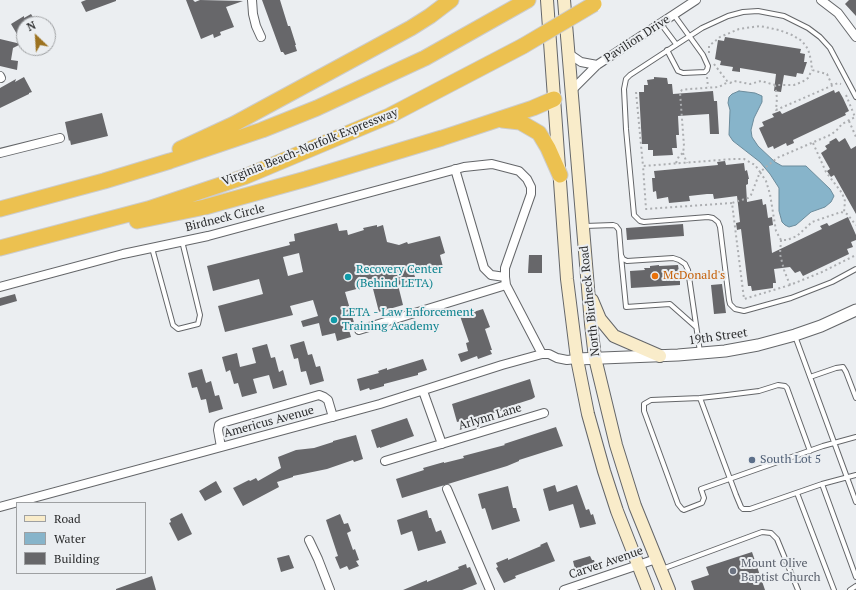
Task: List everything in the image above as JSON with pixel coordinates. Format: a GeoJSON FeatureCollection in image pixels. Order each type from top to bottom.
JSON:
{"type":"FeatureCollection","features":[{"type":"Feature","properties":{"kind":"highway"},"geometry":{"type":"LineString","coordinates":[[104,181],[187,146],[234,124],[411,28],[451,0]]}},
{"type":"Feature","properties":{"kind":"highway","name":"Virginia Beach-Norfolk Expressway"},"geometry":{"type":"LineString","coordinates":[[6,247],[148,209],[244,177],[389,116],[523,46],[597,2]]}},
{"type":"Feature","properties":{"kind":"highway"},"geometry":{"type":"LineString","coordinates":[[0,209],[104,181],[177,159],[262,130],[318,108],[425,58],[523,3]]}},
{"type":"Feature","properties":{"kind":"highway"},"geometry":{"type":"LineString","coordinates":[[6,247],[206,207],[442,138],[533,108],[554,99]]}},
{"type":"Feature","properties":{"kind":"highway"},"geometry":{"type":"LineString","coordinates":[[499,119],[520,122],[539,133],[548,148],[560,175]]}},
{"type":"Feature","properties":{"kind":"main road","name":"North Birdneck Road"},"geometry":{"type":"LineString","coordinates":[[547,0],[568,279],[577,359],[588,414],[604,471],[617,512],[648,590]]}},
{"type":"Feature","properties":{"kind":"main road","name":"North Birdneck Road"},"geometry":{"type":"LineString","coordinates":[[564,0],[590,324],[595,358],[616,445],[635,506],[669,590]]}},
{"type":"Feature","properties":{"kind":"main road","name":"Pavilion Drive"},"geometry":{"type":"LineString","coordinates":[[554,99],[571,91]]}},
{"type":"Feature","properties":{"kind":"main road"},"geometry":{"type":"LineString","coordinates":[[588,290],[600,319],[614,336],[660,356]]}},
{"type":"Feature","properties":{"kind":"street"},"geometry":{"type":"LineString","coordinates":[[252,0],[253,14],[261,37]]}},
{"type":"Feature","properties":{"kind":"street","name":"Pavilion Drive"},"geometry":{"type":"LineString","coordinates":[[571,91],[598,65],[696,0]]}},
{"type":"Feature","properties":{"kind":"street"},"geometry":{"type":"LineString","coordinates":[[821,0],[838,13],[856,37]]}},
{"type":"Feature","properties":{"kind":"street","name":"Pavilion Drive"},"geometry":{"type":"LineString","coordinates":[[568,53],[582,62],[598,65]]}},
{"type":"Feature","properties":{"kind":"street"},"geometry":{"type":"LineString","coordinates":[[0,153],[60,138]]}},
{"type":"Feature","properties":{"kind":"street","name":"Birdneck Circle"},"geometry":{"type":"LineString","coordinates":[[0,287],[123,254],[208,236],[455,169],[492,164],[519,171],[527,179],[531,187],[531,194],[505,268],[506,281]]}},
{"type":"Feature","properties":{"kind":"street"},"geometry":{"type":"LineString","coordinates":[[455,169],[484,268],[491,275],[506,281],[542,354],[549,354],[567,360],[577,359]]}},
{"type":"Feature","properties":{"kind":"street"},"geometry":{"type":"LineString","coordinates":[[359,330],[506,281]]}},
{"type":"Feature","properties":{"kind":"street","name":"19th Street"},"geometry":{"type":"LineString","coordinates":[[577,359],[700,354],[758,345],[821,326],[856,310]]}},
{"type":"Feature","properties":{"kind":"street","name":"Americus Avenue"},"geometry":{"type":"LineString","coordinates":[[18,502],[333,417],[542,354]]}},
{"type":"Feature","properties":{"kind":"street"},"geometry":{"type":"LineString","coordinates":[[423,391],[442,444]]}},
{"type":"Feature","properties":{"kind":"street"},"geometry":{"type":"LineString","coordinates":[[221,447],[218,430],[219,425],[222,423],[319,395],[328,400],[333,417]]}},
{"type":"Feature","properties":{"kind":"street","name":"Arlynn Lane"},"geometry":{"type":"LineString","coordinates":[[385,462],[544,413]]}},
{"type":"Feature","properties":{"kind":"street"},"geometry":{"type":"LineString","coordinates":[[447,489],[490,590]]}},
{"type":"Feature","properties":{"kind":"street","name":"Americus Avenue"},"geometry":{"type":"LineString","coordinates":[[0,507],[16,503]]}},
{"type":"Feature","properties":{"kind":"street"},"geometry":{"type":"LineString","coordinates":[[309,540],[330,590]]}},
{"type":"Feature","properties":{"kind":"street","name":"Carver Avenue"},"geometry":{"type":"LineString","coordinates":[[564,590],[638,565],[658,564]]}},
{"type":"Feature","properties":{"kind":"lane"},"geometry":{"type":"LineString","coordinates":[[856,97],[830,48],[820,37],[808,28],[784,16],[764,12],[743,12],[710,23],[630,74],[624,83],[626,129],[634,215],[636,219],[644,222],[708,217],[713,218],[718,222],[729,300],[730,304],[735,309],[744,311],[791,298],[832,282],[856,269]]}},
{"type":"Feature","properties":{"kind":"lane"},"geometry":{"type":"LineString","coordinates":[[667,50],[678,71],[683,73],[705,72],[707,70],[708,66],[703,55],[674,14]]}},
{"type":"Feature","properties":{"kind":"lane"},"geometry":{"type":"LineString","coordinates":[[660,23],[676,44]]}},
{"type":"Feature","properties":{"kind":"lane"},"geometry":{"type":"LineString","coordinates":[[583,226],[616,226],[618,230],[626,307],[670,304],[696,327]]}},
{"type":"Feature","properties":{"kind":"lane"},"geometry":{"type":"LineString","coordinates":[[152,248],[173,326],[178,329],[198,324],[200,315],[182,241]]}},
{"type":"Feature","properties":{"kind":"lane"},"geometry":{"type":"LineString","coordinates":[[621,255],[623,259],[627,261],[673,258],[685,264],[688,270],[700,354]]}},
{"type":"Feature","properties":{"kind":"lane"},"geometry":{"type":"LineString","coordinates":[[795,335],[856,502]]}},
{"type":"Feature","properties":{"kind":"lane"},"geometry":{"type":"LineString","coordinates":[[810,377],[843,367],[856,398]]}},
{"type":"Feature","properties":{"kind":"lane"},"geometry":{"type":"LineString","coordinates":[[810,451],[785,386],[778,385],[751,392],[700,398],[651,400],[644,404],[644,411],[678,504],[682,509],[688,509],[702,503],[704,498],[701,489],[810,451],[856,437]]}},
{"type":"Feature","properties":{"kind":"lane"},"geometry":{"type":"LineString","coordinates":[[700,398],[739,504],[743,509],[750,509],[822,484],[856,475]]}},
{"type":"Feature","properties":{"kind":"lane"},"geometry":{"type":"LineString","coordinates":[[822,484],[856,576]]}},
{"type":"Feature","properties":{"kind":"lane"},"geometry":{"type":"LineString","coordinates":[[797,493],[834,590]]}},
{"type":"Feature","properties":{"kind":"lane"},"geometry":{"type":"LineString","coordinates":[[658,564],[762,532],[771,533],[777,539],[798,590]]}},
{"type":"Feature","properties":{"kind":"lane"},"geometry":{"type":"LineString","coordinates":[[850,590],[856,586]]}},
{"type":"Feature","properties":{"kind":"path"},"geometry":{"type":"LineString","coordinates":[[687,163],[683,153],[684,146],[680,92],[682,90],[719,87],[728,82],[734,81],[750,84],[761,81],[775,86],[783,86],[802,82],[808,78],[812,70],[808,49],[802,41],[792,35],[760,26],[739,29],[720,37],[709,46],[711,57]]}},
{"type":"Feature","properties":{"kind":"path"},"geometry":{"type":"LineString","coordinates":[[712,61],[728,82]]}},
{"type":"Feature","properties":{"kind":"path"},"geometry":{"type":"LineString","coordinates":[[812,70],[827,74],[832,86]]}},
{"type":"Feature","properties":{"kind":"path"},"geometry":{"type":"LineString","coordinates":[[636,92],[646,209],[732,203],[748,198],[751,195],[760,172],[777,158],[813,143],[836,131],[842,124],[855,117],[841,83],[776,110],[778,98],[775,86]]}},
{"type":"Feature","properties":{"kind":"path"},"geometry":{"type":"LineString","coordinates":[[849,121],[856,137]]}},
{"type":"Feature","properties":{"kind":"path"},"geometry":{"type":"LineString","coordinates":[[813,143],[826,172],[842,193],[845,201],[844,212],[856,225]]}},
{"type":"Feature","properties":{"kind":"path"},"geometry":{"type":"LineString","coordinates":[[676,164],[679,156],[683,153]]}},
{"type":"Feature","properties":{"kind":"path"},"geometry":{"type":"LineString","coordinates":[[643,166],[733,159],[744,160],[755,165],[766,181],[770,194],[776,231],[781,240],[780,254],[790,285]]}},
{"type":"Feature","properties":{"kind":"path"},"geometry":{"type":"LineString","coordinates":[[732,203],[744,299],[790,285],[822,272],[856,255]]}},
{"type":"Feature","properties":{"kind":"path"},"geometry":{"type":"LineString","coordinates":[[781,240],[787,240],[797,236],[812,222],[833,214],[844,212]]}},
{"type":"Feature","properties":{"kind":"water"},"geometry":{"type":"Polygon","coordinates":[[[739,91],[755,93],[762,96],[762,102],[754,118],[751,130],[752,137],[758,146],[775,162],[782,166],[806,166],[830,189],[834,196],[831,202],[825,207],[811,212],[796,225],[789,227],[782,222],[779,211],[779,188],[770,174],[760,162],[733,141],[729,135],[729,97],[739,91]]]}},
{"type":"Feature","properties":{"kind":"building"},"geometry":{"type":"Polygon","coordinates":[[[86,0],[116,1],[86,12],[81,2],[86,0]]]}},
{"type":"Feature","properties":{"kind":"building"},"geometry":{"type":"Polygon","coordinates":[[[186,0],[193,0],[195,2],[200,0],[243,1],[226,7],[234,27],[220,32],[221,35],[214,38],[213,34],[201,39],[186,0]]]}},
{"type":"Feature","properties":{"kind":"building"},"geometry":{"type":"Polygon","coordinates":[[[262,0],[280,0],[288,26],[290,26],[297,51],[285,55],[281,52],[262,0]]]}},
{"type":"Feature","properties":{"kind":"building"},"geometry":{"type":"Polygon","coordinates":[[[849,0],[856,0],[856,16],[845,4],[849,0]]]}},
{"type":"Feature","properties":{"kind":"building"},"geometry":{"type":"Polygon","coordinates":[[[16,21],[16,32],[11,24],[16,21]]]}},
{"type":"Feature","properties":{"kind":"building"},"geometry":{"type":"Polygon","coordinates":[[[725,37],[801,49],[800,53],[805,54],[804,62],[807,62],[803,74],[797,73],[796,77],[784,75],[781,92],[774,91],[776,74],[740,68],[740,72],[732,71],[733,67],[720,65],[721,61],[715,59],[718,40],[724,41],[725,37]]]}},
{"type":"Feature","properties":{"kind":"building"},"geometry":{"type":"Polygon","coordinates":[[[0,39],[16,43],[16,46],[13,48],[11,60],[18,61],[17,70],[0,66],[0,39]]]}},
{"type":"Feature","properties":{"kind":"building"},"geometry":{"type":"Polygon","coordinates":[[[24,77],[32,92],[0,108],[0,88],[16,79],[15,82],[24,77]]]}},
{"type":"Feature","properties":{"kind":"building"},"geometry":{"type":"Polygon","coordinates":[[[654,77],[667,78],[668,84],[672,84],[673,94],[713,91],[714,101],[717,101],[719,134],[710,134],[709,114],[678,116],[679,135],[676,135],[677,148],[672,148],[673,155],[653,156],[653,150],[648,150],[648,144],[642,144],[639,92],[644,92],[644,85],[648,85],[647,80],[654,79],[654,77]]]}},
{"type":"Feature","properties":{"kind":"building"},"geometry":{"type":"Polygon","coordinates":[[[834,90],[835,93],[839,91],[843,98],[849,111],[845,113],[846,115],[793,140],[794,143],[787,146],[786,143],[774,149],[773,146],[768,148],[759,128],[764,126],[762,122],[774,117],[772,114],[780,111],[782,114],[834,90]]]}},
{"type":"Feature","properties":{"kind":"building"},"geometry":{"type":"Polygon","coordinates":[[[102,113],[108,136],[71,145],[65,122],[102,113]]]}},
{"type":"Feature","properties":{"kind":"building"},"geometry":{"type":"Polygon","coordinates":[[[836,138],[839,142],[845,138],[851,149],[856,146],[856,214],[834,175],[831,177],[827,171],[830,169],[821,153],[827,149],[825,146],[830,143],[829,142],[836,138]]]}},
{"type":"Feature","properties":{"kind":"building"},"geometry":{"type":"Polygon","coordinates":[[[725,161],[726,165],[744,163],[745,171],[747,170],[749,179],[748,184],[746,185],[747,202],[762,199],[763,205],[766,204],[768,218],[772,217],[773,225],[769,226],[772,253],[822,229],[820,226],[827,223],[829,226],[848,217],[856,235],[856,240],[851,242],[853,247],[847,249],[849,254],[803,276],[800,271],[795,273],[790,267],[774,269],[776,283],[773,283],[773,288],[752,291],[751,286],[748,286],[741,229],[737,230],[736,223],[740,222],[737,196],[714,199],[713,194],[707,194],[689,196],[690,201],[669,203],[668,197],[657,199],[656,191],[653,192],[652,178],[655,178],[654,171],[718,165],[717,162],[725,161]]]}},
{"type":"Feature","properties":{"kind":"building","name":"Recovery Center (Behind LETA)"},"geometry":{"type":"Polygon","coordinates":[[[337,223],[339,231],[347,230],[348,235],[364,230],[363,228],[383,225],[387,242],[399,245],[407,242],[408,244],[440,236],[445,253],[440,255],[443,267],[414,274],[416,280],[398,285],[403,305],[379,312],[372,285],[345,292],[355,326],[349,330],[351,337],[337,341],[335,333],[322,336],[319,323],[303,327],[301,321],[318,316],[313,300],[290,306],[293,315],[225,332],[218,306],[263,294],[259,279],[213,291],[207,266],[290,245],[289,242],[295,241],[294,234],[337,223]],[[299,253],[283,257],[288,276],[303,272],[299,253]]]}},
{"type":"Feature","properties":{"kind":"building"},"geometry":{"type":"Polygon","coordinates":[[[683,224],[684,236],[627,240],[626,228],[683,224]]]}},
{"type":"Feature","properties":{"kind":"building"},"geometry":{"type":"Polygon","coordinates":[[[529,255],[542,255],[542,273],[528,273],[529,255]]]}},
{"type":"Feature","properties":{"kind":"building","name":"McDonald's"},"geometry":{"type":"Polygon","coordinates":[[[659,265],[678,265],[680,272],[680,285],[631,288],[630,271],[645,270],[644,268],[659,265]]]}},
{"type":"Feature","properties":{"kind":"building"},"geometry":{"type":"Polygon","coordinates":[[[722,284],[726,313],[714,314],[711,285],[722,284]]]}},
{"type":"Feature","properties":{"kind":"building"},"geometry":{"type":"Polygon","coordinates":[[[15,294],[17,301],[0,306],[0,298],[15,294]]]}},
{"type":"Feature","properties":{"kind":"building"},"geometry":{"type":"Polygon","coordinates":[[[483,309],[490,327],[485,329],[492,354],[478,359],[477,356],[461,362],[458,354],[468,351],[466,343],[469,342],[460,316],[483,309]]]}},
{"type":"Feature","properties":{"kind":"building"},"geometry":{"type":"Polygon","coordinates":[[[304,341],[308,355],[312,354],[316,367],[320,366],[324,381],[310,385],[306,371],[301,372],[298,358],[294,359],[290,345],[304,341]]]}},
{"type":"Feature","properties":{"kind":"building"},"geometry":{"type":"Polygon","coordinates":[[[267,344],[271,358],[275,357],[279,372],[283,370],[287,385],[273,389],[269,375],[253,379],[257,393],[242,397],[238,383],[234,384],[230,370],[226,372],[222,357],[237,353],[240,367],[256,363],[252,348],[267,344]]]}},
{"type":"Feature","properties":{"kind":"building"},"geometry":{"type":"Polygon","coordinates":[[[423,359],[427,370],[418,373],[418,375],[384,384],[384,386],[370,390],[369,388],[360,391],[357,379],[379,373],[378,371],[387,368],[387,370],[423,359]]]}},
{"type":"Feature","properties":{"kind":"building"},"geometry":{"type":"Polygon","coordinates":[[[202,369],[206,383],[211,381],[215,396],[219,395],[223,409],[209,413],[206,399],[201,400],[197,387],[192,388],[188,373],[202,369]]]}},
{"type":"Feature","properties":{"kind":"building"},"geometry":{"type":"Polygon","coordinates":[[[530,379],[535,397],[532,399],[507,407],[508,409],[457,422],[452,404],[530,379]]]}},
{"type":"Feature","properties":{"kind":"building"},"geometry":{"type":"Polygon","coordinates":[[[407,418],[414,436],[377,448],[371,430],[407,418]]]}},
{"type":"Feature","properties":{"kind":"building"},"geometry":{"type":"Polygon","coordinates":[[[556,427],[563,446],[519,460],[507,466],[402,498],[396,479],[424,470],[423,468],[464,458],[463,456],[505,445],[504,444],[556,427]]]}},
{"type":"Feature","properties":{"kind":"building"},"geometry":{"type":"Polygon","coordinates":[[[356,435],[363,459],[354,462],[353,460],[327,469],[293,476],[277,482],[279,487],[243,506],[233,488],[256,478],[258,481],[281,468],[278,457],[296,450],[314,448],[356,435]]]}},
{"type":"Feature","properties":{"kind":"building"},"geometry":{"type":"Polygon","coordinates":[[[216,481],[222,492],[205,501],[199,491],[216,481]]]}},
{"type":"Feature","properties":{"kind":"building"},"geometry":{"type":"Polygon","coordinates":[[[555,485],[557,492],[577,485],[586,510],[589,509],[591,515],[593,514],[596,524],[580,528],[573,504],[549,511],[543,489],[555,485]]]}},
{"type":"Feature","properties":{"kind":"building"},"geometry":{"type":"Polygon","coordinates":[[[508,486],[513,508],[516,508],[520,521],[492,530],[485,508],[482,509],[478,494],[508,486]]]}},
{"type":"Feature","properties":{"kind":"building"},"geometry":{"type":"Polygon","coordinates":[[[427,510],[436,532],[441,530],[446,543],[418,551],[412,531],[401,535],[397,520],[427,510]]]}},
{"type":"Feature","properties":{"kind":"building"},"geometry":{"type":"Polygon","coordinates":[[[182,513],[192,534],[178,541],[169,523],[171,522],[170,519],[182,513]]]}},
{"type":"Feature","properties":{"kind":"building"},"geometry":{"type":"Polygon","coordinates":[[[340,514],[344,524],[348,523],[351,531],[347,533],[353,550],[355,549],[359,560],[356,561],[359,566],[349,570],[347,566],[340,569],[335,557],[338,556],[326,520],[340,514]]]}},
{"type":"Feature","properties":{"kind":"building"},"geometry":{"type":"Polygon","coordinates":[[[547,542],[555,561],[515,576],[516,578],[504,583],[496,568],[498,567],[496,563],[508,558],[508,560],[547,542]]]}},
{"type":"Feature","properties":{"kind":"building","name":"Mount Olive Baptist Church"},"geometry":{"type":"Polygon","coordinates":[[[752,552],[765,590],[694,590],[691,581],[709,575],[706,567],[752,552]]]}},
{"type":"Feature","properties":{"kind":"building"},"geometry":{"type":"Polygon","coordinates":[[[289,555],[294,568],[281,572],[277,558],[289,555]]]}},
{"type":"Feature","properties":{"kind":"building"},"geometry":{"type":"Polygon","coordinates":[[[590,556],[592,560],[594,560],[596,567],[576,573],[573,561],[590,556]]]}},
{"type":"Feature","properties":{"kind":"building"},"geometry":{"type":"Polygon","coordinates":[[[466,564],[467,568],[470,567],[477,584],[462,590],[403,590],[459,569],[458,567],[466,564]]]}},
{"type":"Feature","properties":{"kind":"building"},"geometry":{"type":"Polygon","coordinates":[[[152,576],[156,590],[116,590],[116,589],[152,576]]]}},
{"type":"Feature","properties":{"kind":"place","name":"McDonald's"},"geometry":{"type":"Point","coordinates":[655,276]}},
{"type":"Feature","properties":{"kind":"place","name":"Recovery Center (Behind LETA)"},"geometry":{"type":"Point","coordinates":[348,277]}},
{"type":"Feature","properties":{"kind":"place","name":"LETA - Law Enforcement Training Academy"},"geometry":{"type":"Point","coordinates":[334,320]}},
{"type":"Feature","properties":{"kind":"place","name":"South Lot 5"},"geometry":{"type":"Point","coordinates":[752,460]}},
{"type":"Feature","properties":{"kind":"place","name":"Mount Olive Baptist Church"},"geometry":{"type":"Point","coordinates":[733,571]}}]}
